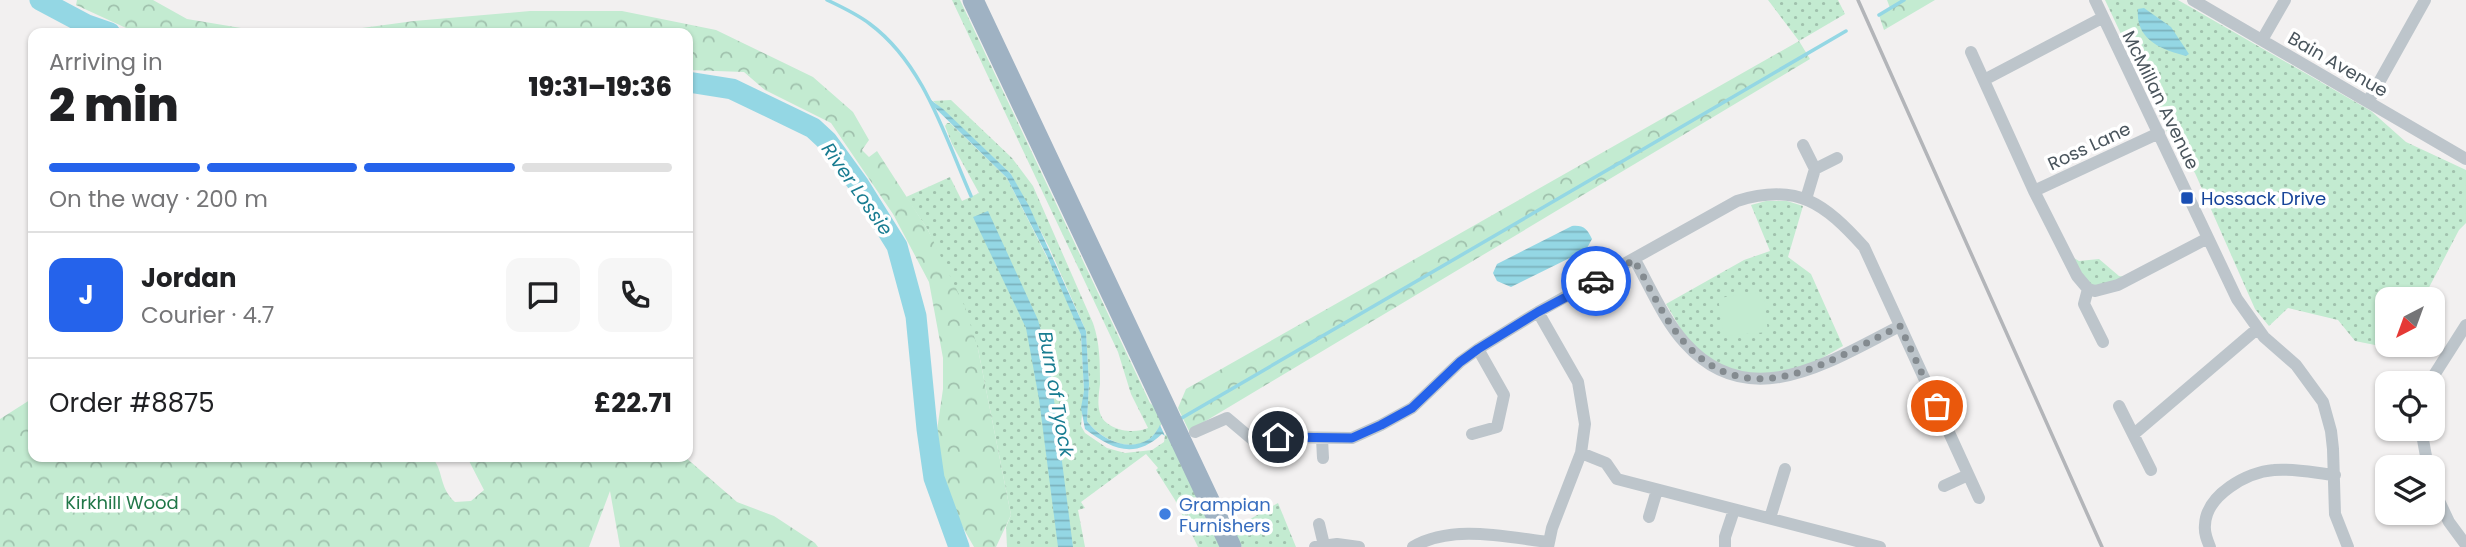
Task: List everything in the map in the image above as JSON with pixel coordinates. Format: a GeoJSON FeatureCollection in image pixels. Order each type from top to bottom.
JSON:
{"type":"FeatureCollection","features":[{"type":"Feature","properties":{"kind":"highway"},"geometry":{"type":"LineString","coordinates":[[973,0],[1181,427],[1231,547]]}},
{"type":"Feature","properties":{"kind":"street","name":"McMillan Avenue"},"geometry":{"type":"LineString","coordinates":[[2095,0],[2238,299],[2257,329],[2296,365],[2323,402],[2331,431],[2335,514],[2348,547]]}},
{"type":"Feature","properties":{"kind":"street","name":"Bain Avenue"},"geometry":{"type":"LineString","coordinates":[[2193,0],[2466,159]]}},
{"type":"Feature","properties":{"kind":"street"},"geometry":{"type":"LineString","coordinates":[[2262,40],[2285,0]]}},
{"type":"Feature","properties":{"kind":"street"},"geometry":{"type":"LineString","coordinates":[[2368,102],[2425,0]]}},
{"type":"Feature","properties":{"kind":"street"},"geometry":{"type":"LineString","coordinates":[[1984,80],[2102,18]]}},
{"type":"Feature","properties":{"kind":"street"},"geometry":{"type":"LineString","coordinates":[[1971,52],[2064,252],[2077,276],[2088,289],[2102,290],[2134,278],[2208,238]]}},
{"type":"Feature","properties":{"kind":"street","name":"Ross Lane"},"geometry":{"type":"LineString","coordinates":[[2034,191],[2159,133]]}},
{"type":"Feature","properties":{"kind":"street"},"geometry":{"type":"LineString","coordinates":[[1803,145],[1815,169],[1807,199]]}},
{"type":"Feature","properties":{"kind":"street"},"geometry":{"type":"LineString","coordinates":[[1815,169],[1838,158]]}},
{"type":"Feature","properties":{"kind":"street"},"geometry":{"type":"LineString","coordinates":[[1181,427],[1227,418],[1259,445],[1278,437],[1352,438],[1412,408],[1460,362],[1538,312],[1737,201],[1759,194],[1807,199],[1835,215],[1864,247],[1979,498]]}},
{"type":"Feature","properties":{"kind":"street"},"geometry":{"type":"LineString","coordinates":[[1634,260],[1684,343],[1714,368],[1736,376],[1755,379],[1786,377],[1840,356],[1900,326]]}},
{"type":"Feature","properties":{"kind":"street"},"geometry":{"type":"LineString","coordinates":[[2088,289],[2084,304],[2103,342]]}},
{"type":"Feature","properties":{"kind":"street"},"geometry":{"type":"LineString","coordinates":[[1413,547],[1436,537],[1548,544],[1581,453],[1585,424],[1578,382],[1538,312]]}},
{"type":"Feature","properties":{"kind":"street"},"geometry":{"type":"LineString","coordinates":[[2436,371],[2466,325]]}},
{"type":"Feature","properties":{"kind":"street"},"geometry":{"type":"LineString","coordinates":[[2134,434],[2257,329]]}},
{"type":"Feature","properties":{"kind":"street"},"geometry":{"type":"LineString","coordinates":[[1472,434],[1497,427],[1504,395],[1478,349]]}},
{"type":"Feature","properties":{"kind":"street"},"geometry":{"type":"LineString","coordinates":[[2119,406],[2151,470]]}},
{"type":"Feature","properties":{"kind":"street"},"geometry":{"type":"LineString","coordinates":[[1322,439],[1323,458]]}},
{"type":"Feature","properties":{"kind":"street"},"geometry":{"type":"LineString","coordinates":[[1581,453],[1606,463],[1617,479],[1880,547]]}},
{"type":"Feature","properties":{"kind":"street"},"geometry":{"type":"LineString","coordinates":[[1770,519],[1785,469]]}},
{"type":"Feature","properties":{"kind":"street"},"geometry":{"type":"LineString","coordinates":[[2210,547],[2204,528],[2211,507],[2218,497],[2242,481],[2274,470],[2335,475]]}},
{"type":"Feature","properties":{"kind":"street"},"geometry":{"type":"LineString","coordinates":[[1944,486],[1968,475]]}},
{"type":"Feature","properties":{"kind":"street"},"geometry":{"type":"LineString","coordinates":[[1649,517],[1657,490]]}},
{"type":"Feature","properties":{"kind":"street"},"geometry":{"type":"LineString","coordinates":[[1726,547],[1726,537],[1734,510]]}},
{"type":"Feature","properties":{"kind":"street"},"geometry":{"type":"LineString","coordinates":[[2445,514],[2466,545]]}},
{"type":"Feature","properties":{"kind":"street"},"geometry":{"type":"LineString","coordinates":[[1319,524],[1319,546],[1337,544],[1359,547]]}},
{"type":"Feature","properties":{"kind":"green space"},"geometry":{"type":"Polygon","coordinates":[[[77,0],[153,0],[187,19],[241,28],[126,28],[76,5],[77,0]]]}},
{"type":"Feature","properties":{"kind":"green space"},"geometry":{"type":"Polygon","coordinates":[[[952,0],[960,0],[1150,403],[1159,411],[1165,422],[1143,443],[1125,444],[1108,439],[1087,421],[1089,384],[1086,331],[1049,247],[1011,174],[933,101],[951,100],[1012,158],[1033,186],[1093,323],[1100,361],[1100,413],[1108,424],[1120,430],[1148,428],[1131,394],[1118,352],[952,0]]]}},
{"type":"Feature","properties":{"kind":"green space"},"geometry":{"type":"Polygon","coordinates":[[[1768,0],[1838,0],[1845,14],[1799,41],[1768,0]]]}},
{"type":"Feature","properties":{"kind":"green space"},"geometry":{"type":"Polygon","coordinates":[[[1887,0],[1935,0],[1884,30],[1879,15],[1890,8],[1887,0]]]}},
{"type":"Feature","properties":{"kind":"green space"},"geometry":{"type":"Polygon","coordinates":[[[2105,0],[2178,0],[2371,111],[2406,142],[2466,170],[2466,223],[2459,230],[2429,287],[2375,287],[2375,345],[2355,341],[2338,320],[2288,308],[2269,326],[2255,309],[2195,173],[2170,138],[2105,0]]]}},
{"type":"Feature","properties":{"kind":"green space"},"geometry":{"type":"Polygon","coordinates":[[[530,11],[622,11],[716,30],[813,77],[853,112],[869,140],[862,150],[869,157],[877,151],[928,230],[965,307],[978,349],[1011,515],[996,547],[974,547],[950,505],[935,444],[943,389],[943,358],[929,282],[893,214],[831,123],[765,90],[744,72],[693,70],[693,28],[362,28],[530,11]]]}},
{"type":"Feature","properties":{"kind":"green space"},"geometry":{"type":"Polygon","coordinates":[[[1799,41],[1810,59],[1189,431],[1178,408],[1186,389],[1799,41]]]}},
{"type":"Feature","properties":{"kind":"green space"},"geometry":{"type":"Polygon","coordinates":[[[947,123],[1007,178],[1062,287],[1081,335],[1084,391],[1081,426],[1085,433],[1107,448],[1125,453],[1152,450],[1164,442],[1165,435],[1170,433],[1223,547],[1198,547],[1175,500],[1156,470],[1158,468],[1146,454],[1081,502],[1085,508],[1078,510],[1085,547],[1007,547],[1006,527],[1011,515],[978,349],[928,230],[906,197],[950,177],[962,201],[979,193],[952,144],[945,126],[947,123]]]}},
{"type":"Feature","properties":{"kind":"green space"},"geometry":{"type":"Polygon","coordinates":[[[1766,201],[1787,201],[1803,206],[1788,257],[1811,274],[1843,346],[1795,370],[1765,375],[1727,368],[1704,355],[1686,337],[1666,304],[1744,260],[1770,251],[1751,205],[1766,201]]]}},
{"type":"Feature","properties":{"kind":"green space"},"geometry":{"type":"Polygon","coordinates":[[[2064,252],[2079,261],[2099,259],[2119,276],[2134,278],[2095,291],[2064,252]]]}},
{"type":"Feature","properties":{"kind":"green space"},"geometry":{"type":"Polygon","coordinates":[[[1763,292],[1768,332],[1724,336],[1718,298],[1763,292]]]}},
{"type":"Feature","properties":{"kind":"green space","name":"Kirkhill Wood"},"geometry":{"type":"Polygon","coordinates":[[[28,401],[28,462],[436,462],[446,490],[455,502],[471,501],[484,490],[470,462],[691,462],[737,502],[774,516],[818,547],[620,547],[610,491],[589,547],[0,547],[0,419],[28,401]]]}},
{"type":"Feature","properties":{"kind":"green space"},"geometry":{"type":"Polygon","coordinates":[[[1278,503],[1296,547],[1242,547],[1233,529],[1278,503]]]}},
{"type":"Feature","properties":{"kind":"water"},"geometry":{"type":"Polygon","coordinates":[[[2144,8],[2171,27],[2189,54],[2186,56],[2159,47],[2146,36],[2138,20],[2138,9],[2144,8]]]}},
{"type":"Feature","properties":{"kind":"water"},"geometry":{"type":"Polygon","coordinates":[[[928,98],[1011,174],[1029,206],[1086,331],[1089,384],[1087,421],[1107,438],[1124,444],[1133,445],[1149,439],[1160,425],[1165,436],[1162,434],[1142,447],[1123,449],[1104,442],[1085,429],[1081,408],[1084,391],[1081,335],[1047,256],[1007,178],[928,98]]]}},
{"type":"Feature","properties":{"kind":"water"},"geometry":{"type":"Polygon","coordinates":[[[988,211],[1038,320],[1049,361],[1073,547],[1058,547],[1039,399],[1026,328],[973,217],[988,211]]]}},
{"type":"Feature","properties":{"kind":"water"},"geometry":{"type":"Polygon","coordinates":[[[1572,226],[1587,230],[1592,239],[1586,250],[1511,287],[1497,281],[1493,273],[1497,264],[1572,226]]]}},
{"type":"Feature","properties":{"kind":"waterway","name":"River Lossie"},"geometry":{"type":"LineString","coordinates":[[40,0],[96,28]]}},
{"type":"Feature","properties":{"kind":"waterway"},"geometry":{"type":"LineString","coordinates":[[827,0],[870,24],[889,40],[905,59],[931,103],[971,196]]}},
{"type":"Feature","properties":{"kind":"waterway"},"geometry":{"type":"LineString","coordinates":[[1879,15],[1904,0]]}},
{"type":"Feature","properties":{"kind":"waterway"},"geometry":{"type":"LineString","coordinates":[[1180,419],[1846,31]]}},
{"type":"Feature","properties":{"kind":"waterway","name":"River Lossie"},"geometry":{"type":"LineString","coordinates":[[693,83],[732,89],[813,128],[827,141],[859,185],[897,246],[916,316],[934,478],[959,547]]}},
{"type":"Feature","properties":{"kind":"railway"},"geometry":{"type":"LineString","coordinates":[[1858,0],[2102,547]]}},
{"type":"Feature","properties":{"kind":"way so far"},"geometry":{"type":"LineString","coordinates":[[1596,281],[1634,260],[1684,343],[1714,368],[1755,379],[1786,377],[1840,356],[1900,326],[1937,406]]}},
{"type":"Feature","properties":{"kind":"place","name":"Hossack Drive"},"geometry":{"type":"Point","coordinates":[2187,198]}},
{"type":"Feature","properties":{"kind":"place","name":"Grampian Furnishers"},"geometry":{"type":"Point","coordinates":[1165,514]}},
{"type":"Feature","properties":{"kind":"route"},"geometry":{"type":"LineString","coordinates":[[1278,437],[1352,438],[1381,425],[1412,408],[1451,374],[1460,362],[1478,349],[1596,281]]}},
{"type":"Feature","properties":{"kind":"water label","name":"Burn of Tyock"},"geometry":{"type":"Point","coordinates":[1056,394]}}]}
